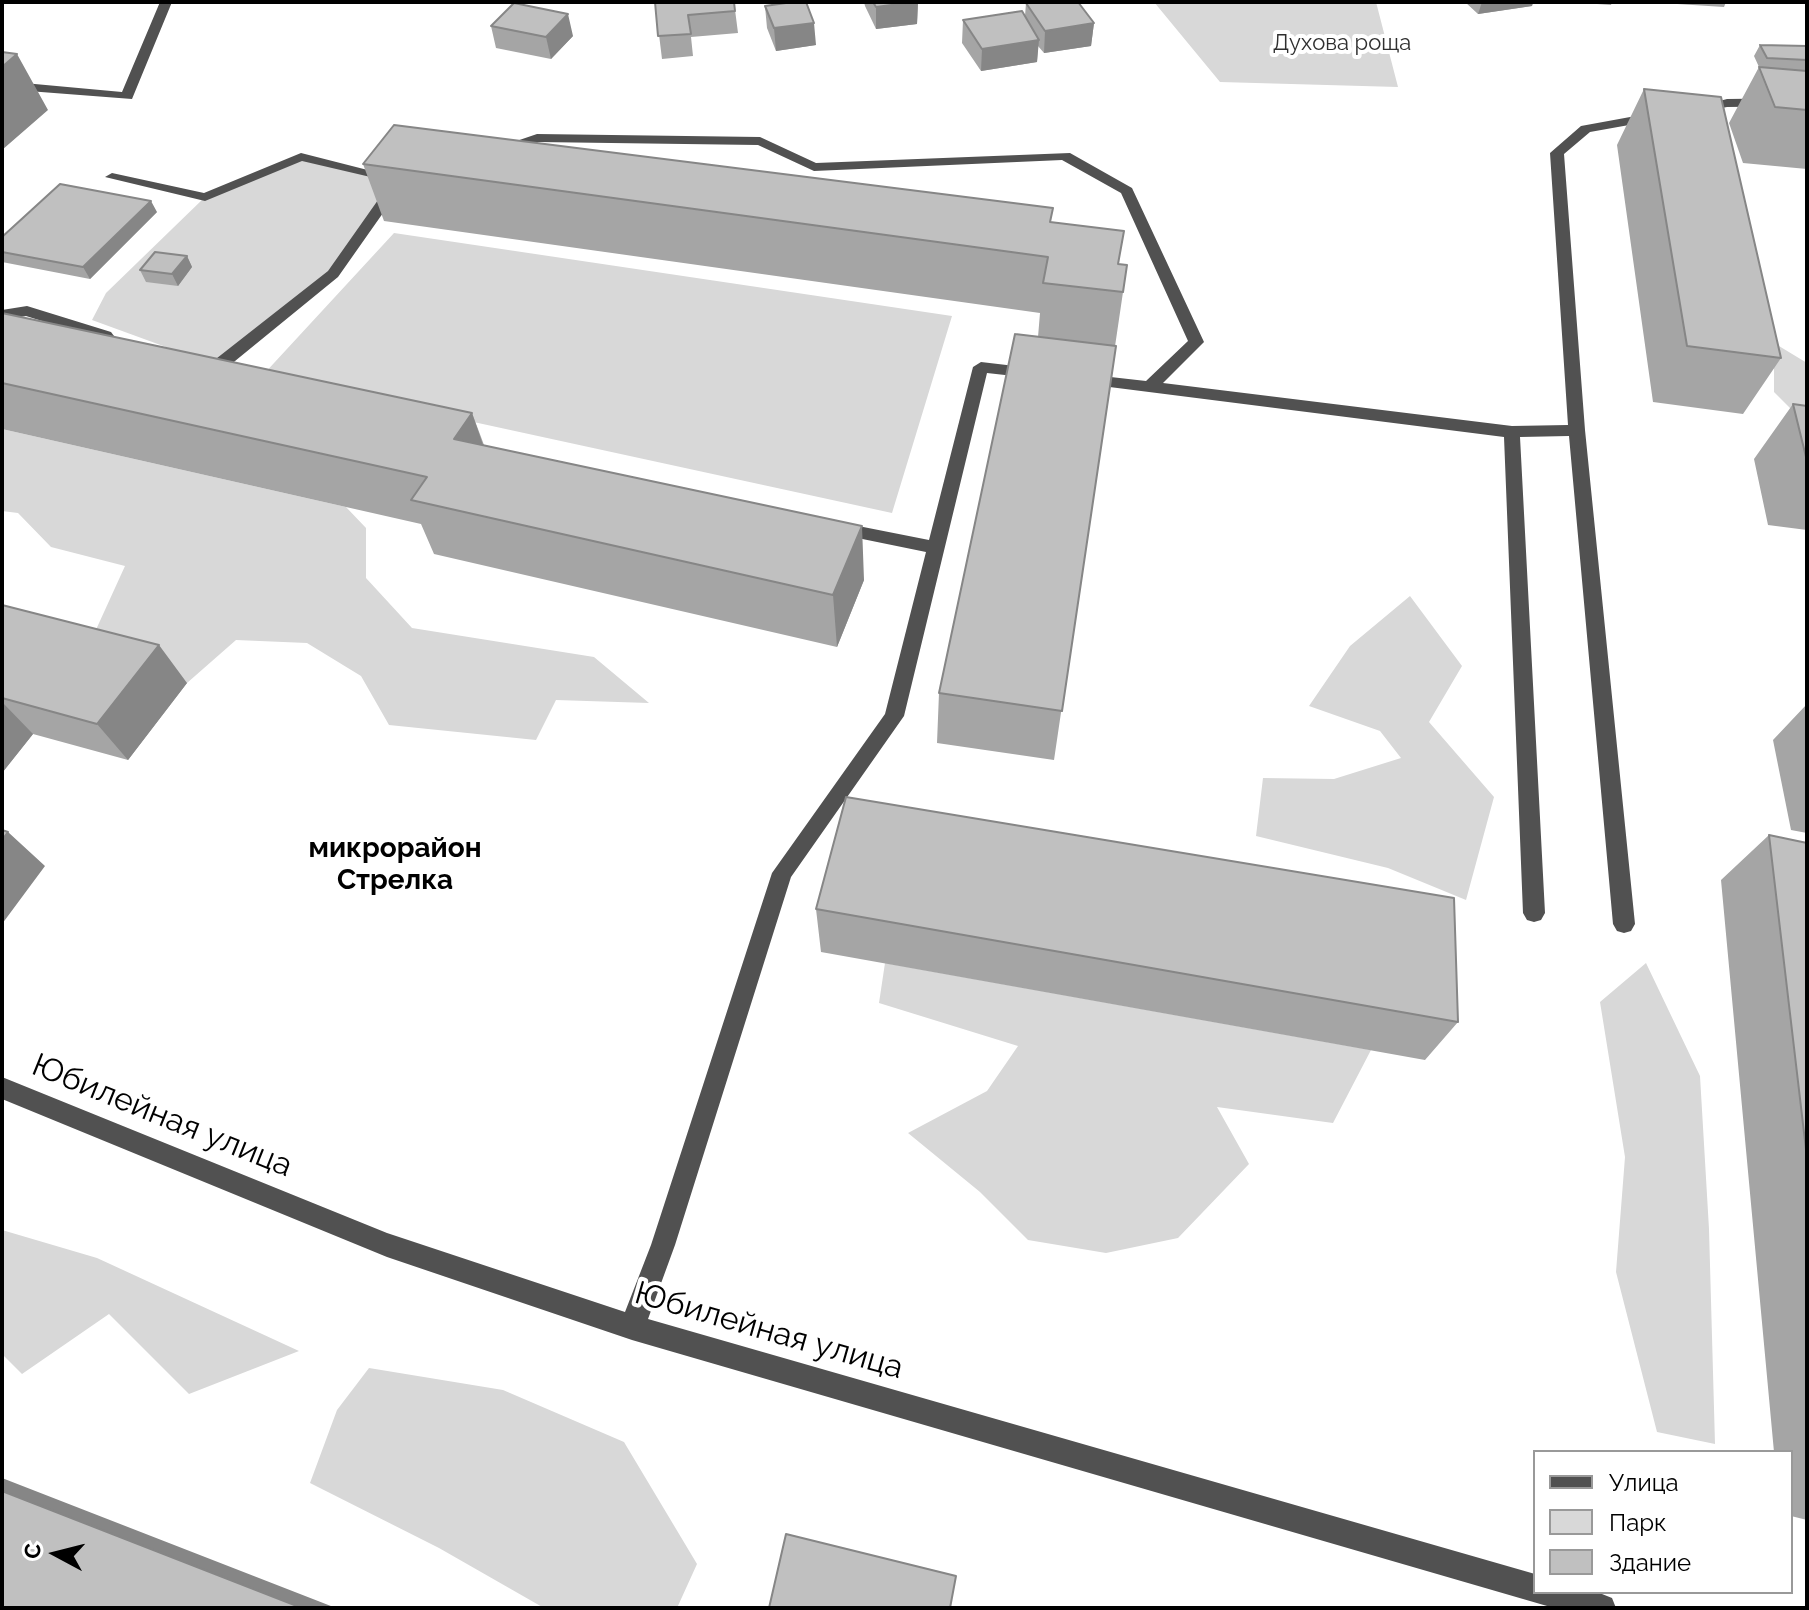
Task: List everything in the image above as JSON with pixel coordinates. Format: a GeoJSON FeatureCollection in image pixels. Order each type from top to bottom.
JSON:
{"type":"FeatureCollection","features":[{"type":"Feature","properties":{"kind":"street"},"geometry":{"type":"LineString","coordinates":[[2,85],[127,96],[166,2]]}},
{"type":"Feature","properties":{"kind":"street"},"geometry":{"type":"LineString","coordinates":[[1624,924],[1577,430],[1557,153],[1586,129],[1727,103],[1807,102]]}},
{"type":"Feature","properties":{"kind":"street"},"geometry":{"type":"LineString","coordinates":[[491,152],[537,138],[760,141],[814,167],[1065,156],[1127,191],[1196,342],[1149,388]]}},
{"type":"Feature","properties":{"kind":"street"},"geometry":{"type":"LineString","coordinates":[[112,177],[205,197],[301,157],[407,177],[333,274],[218,366]]}},
{"type":"Feature","properties":{"kind":"street"},"geometry":{"type":"LineString","coordinates":[[2,315],[27,311],[106,336]]}},
{"type":"Feature","properties":{"kind":"street"},"geometry":{"type":"LineString","coordinates":[[632,1327],[663,1245],[782,873],[894,716],[981,367],[1512,432],[1577,430]]}},
{"type":"Feature","properties":{"kind":"street"},"geometry":{"type":"LineString","coordinates":[[1512,432],[1534,913]]}},
{"type":"Feature","properties":{"kind":"street"},"geometry":{"type":"LineString","coordinates":[[815,524],[936,548]]}},
{"type":"Feature","properties":{"kind":"street","name":"Юбилейная улица"},"geometry":{"type":"LineString","coordinates":[[2,1088],[387,1245],[632,1327],[1533,1587]]}},
{"type":"Feature","properties":{"kind":"street"},"geometry":{"type":"LineString","coordinates":[[1554,1594],[1602,1608]]}},
{"type":"Feature","properties":{"kind":"green space","name":"Духова роща"},"geometry":{"type":"Polygon","coordinates":[[[1154,2],[1376,2],[1398,87],[1220,82],[1154,2]]]}},
{"type":"Feature","properties":{"kind":"green space"},"geometry":{"type":"Polygon","coordinates":[[[301,157],[400,180],[333,274],[218,366],[92,320],[106,293],[205,197],[301,157]]]}},
{"type":"Feature","properties":{"kind":"green space"},"geometry":{"type":"Polygon","coordinates":[[[394,233],[952,316],[892,513],[262,376],[394,233]]]}},
{"type":"Feature","properties":{"kind":"green space"},"geometry":{"type":"Polygon","coordinates":[[[1774,343],[1807,363],[1807,425],[1774,392],[1774,343]]]}},
{"type":"Feature","properties":{"kind":"green space"},"geometry":{"type":"Polygon","coordinates":[[[2,429],[346,507],[366,528],[366,578],[412,628],[594,657],[649,703],[556,700],[536,740],[389,725],[361,676],[307,643],[236,640],[187,683],[84,656],[125,566],[51,547],[18,513],[2,511],[2,429]]]}},
{"type":"Feature","properties":{"kind":"green space"},"geometry":{"type":"Polygon","coordinates":[[[1410,596],[1462,666],[1429,722],[1494,797],[1466,900],[1388,868],[1256,836],[1263,778],[1334,779],[1401,758],[1380,731],[1309,706],[1350,646],[1410,596]]]}},
{"type":"Feature","properties":{"kind":"green space"},"geometry":{"type":"Polygon","coordinates":[[[885,963],[1371,1050],[1333,1123],[1217,1107],[1249,1164],[1178,1238],[1106,1253],[1028,1240],[980,1192],[908,1133],[987,1091],[1018,1046],[879,1003],[885,963]]]}},
{"type":"Feature","properties":{"kind":"green space"},"geometry":{"type":"Polygon","coordinates":[[[1646,963],[1700,1076],[1709,1229],[1715,1444],[1657,1432],[1616,1272],[1625,1157],[1600,1002],[1646,963]]]}},
{"type":"Feature","properties":{"kind":"green space"},"geometry":{"type":"Polygon","coordinates":[[[2,1230],[97,1258],[299,1351],[189,1394],[109,1314],[22,1374],[2,1354],[2,1230]]]}},
{"type":"Feature","properties":{"kind":"green space"},"geometry":{"type":"Polygon","coordinates":[[[369,1368],[503,1390],[624,1442],[697,1564],[677,1608],[544,1608],[439,1548],[310,1483],[337,1410],[369,1368]]]}},
{"type":"Feature","properties":{"kind":"building"},"geometry":{"type":"Polygon","coordinates":[[[655,2],[734,2],[735,11],[688,15],[691,34],[658,36],[655,2]]]}},
{"type":"Feature","properties":{"kind":"building"},"geometry":{"type":"Polygon","coordinates":[[[806,2],[814,23],[774,28],[765,6],[806,2]]]}},
{"type":"Feature","properties":{"kind":"building"},"geometry":{"type":"Polygon","coordinates":[[[873,2],[914,2],[876,7],[873,2]]]}},
{"type":"Feature","properties":{"kind":"building"},"geometry":{"type":"Polygon","coordinates":[[[1078,2],[1094,23],[1045,31],[1026,3],[1078,2]]]}},
{"type":"Feature","properties":{"kind":"building"},"geometry":{"type":"Polygon","coordinates":[[[514,3],[568,14],[546,37],[491,26],[514,3]]]}},
{"type":"Feature","properties":{"kind":"building"},"geometry":{"type":"Polygon","coordinates":[[[1022,11],[1039,40],[982,49],[963,20],[1022,11]]]}},
{"type":"Feature","properties":{"kind":"building"},"geometry":{"type":"Polygon","coordinates":[[[1760,45],[1807,46],[1807,60],[1767,58],[1760,45]]]}},
{"type":"Feature","properties":{"kind":"building"},"geometry":{"type":"Polygon","coordinates":[[[2,52],[17,54],[2,67],[2,52]]]}},
{"type":"Feature","properties":{"kind":"building"},"geometry":{"type":"Polygon","coordinates":[[[1759,67],[1807,71],[1807,110],[1775,107],[1759,67]]]}},
{"type":"Feature","properties":{"kind":"building"},"geometry":{"type":"Polygon","coordinates":[[[1644,89],[1721,97],[1781,358],[1687,346],[1644,89]]]}},
{"type":"Feature","properties":{"kind":"building"},"geometry":{"type":"Polygon","coordinates":[[[394,125],[1053,208],[1050,222],[1124,231],[1118,264],[1127,265],[1123,292],[1043,283],[1048,257],[363,164],[394,125]]]}},
{"type":"Feature","properties":{"kind":"building"},"geometry":{"type":"Polygon","coordinates":[[[60,184],[151,201],[83,267],[2,252],[2,237],[60,184]]]}},
{"type":"Feature","properties":{"kind":"building"},"geometry":{"type":"Polygon","coordinates":[[[155,252],[187,256],[172,274],[140,270],[155,252]]]}},
{"type":"Feature","properties":{"kind":"building"},"geometry":{"type":"Polygon","coordinates":[[[2,313],[472,413],[454,439],[862,526],[833,595],[411,500],[427,477],[2,383],[2,313]]]}},
{"type":"Feature","properties":{"kind":"building"},"geometry":{"type":"Polygon","coordinates":[[[1015,334],[1116,346],[1062,711],[939,693],[1015,334]]]}},
{"type":"Feature","properties":{"kind":"building"},"geometry":{"type":"Polygon","coordinates":[[[1793,404],[1807,406],[1807,461],[1793,404]]]}},
{"type":"Feature","properties":{"kind":"building"},"geometry":{"type":"Polygon","coordinates":[[[2,605],[159,645],[97,724],[2,698],[2,605]]]}},
{"type":"Feature","properties":{"kind":"building"},"geometry":{"type":"Polygon","coordinates":[[[846,797],[1454,898],[1458,1022],[816,909],[846,797]]]}},
{"type":"Feature","properties":{"kind":"building"},"geometry":{"type":"Polygon","coordinates":[[[1769,835],[1807,843],[1807,1158],[1769,835]]]}},
{"type":"Feature","properties":{"kind":"building"},"geometry":{"type":"Polygon","coordinates":[[[2,1491],[302,1608],[2,1608],[2,1491]]]}},
{"type":"Feature","properties":{"kind":"building"},"geometry":{"type":"Polygon","coordinates":[[[786,1534],[956,1576],[950,1608],[769,1608],[786,1534]]]}},
{"type":"Feature","properties":{"kind":"district","name":"микрорайон Стрелка"},"geometry":{"type":"Point","coordinates":[395,865]}}]}
